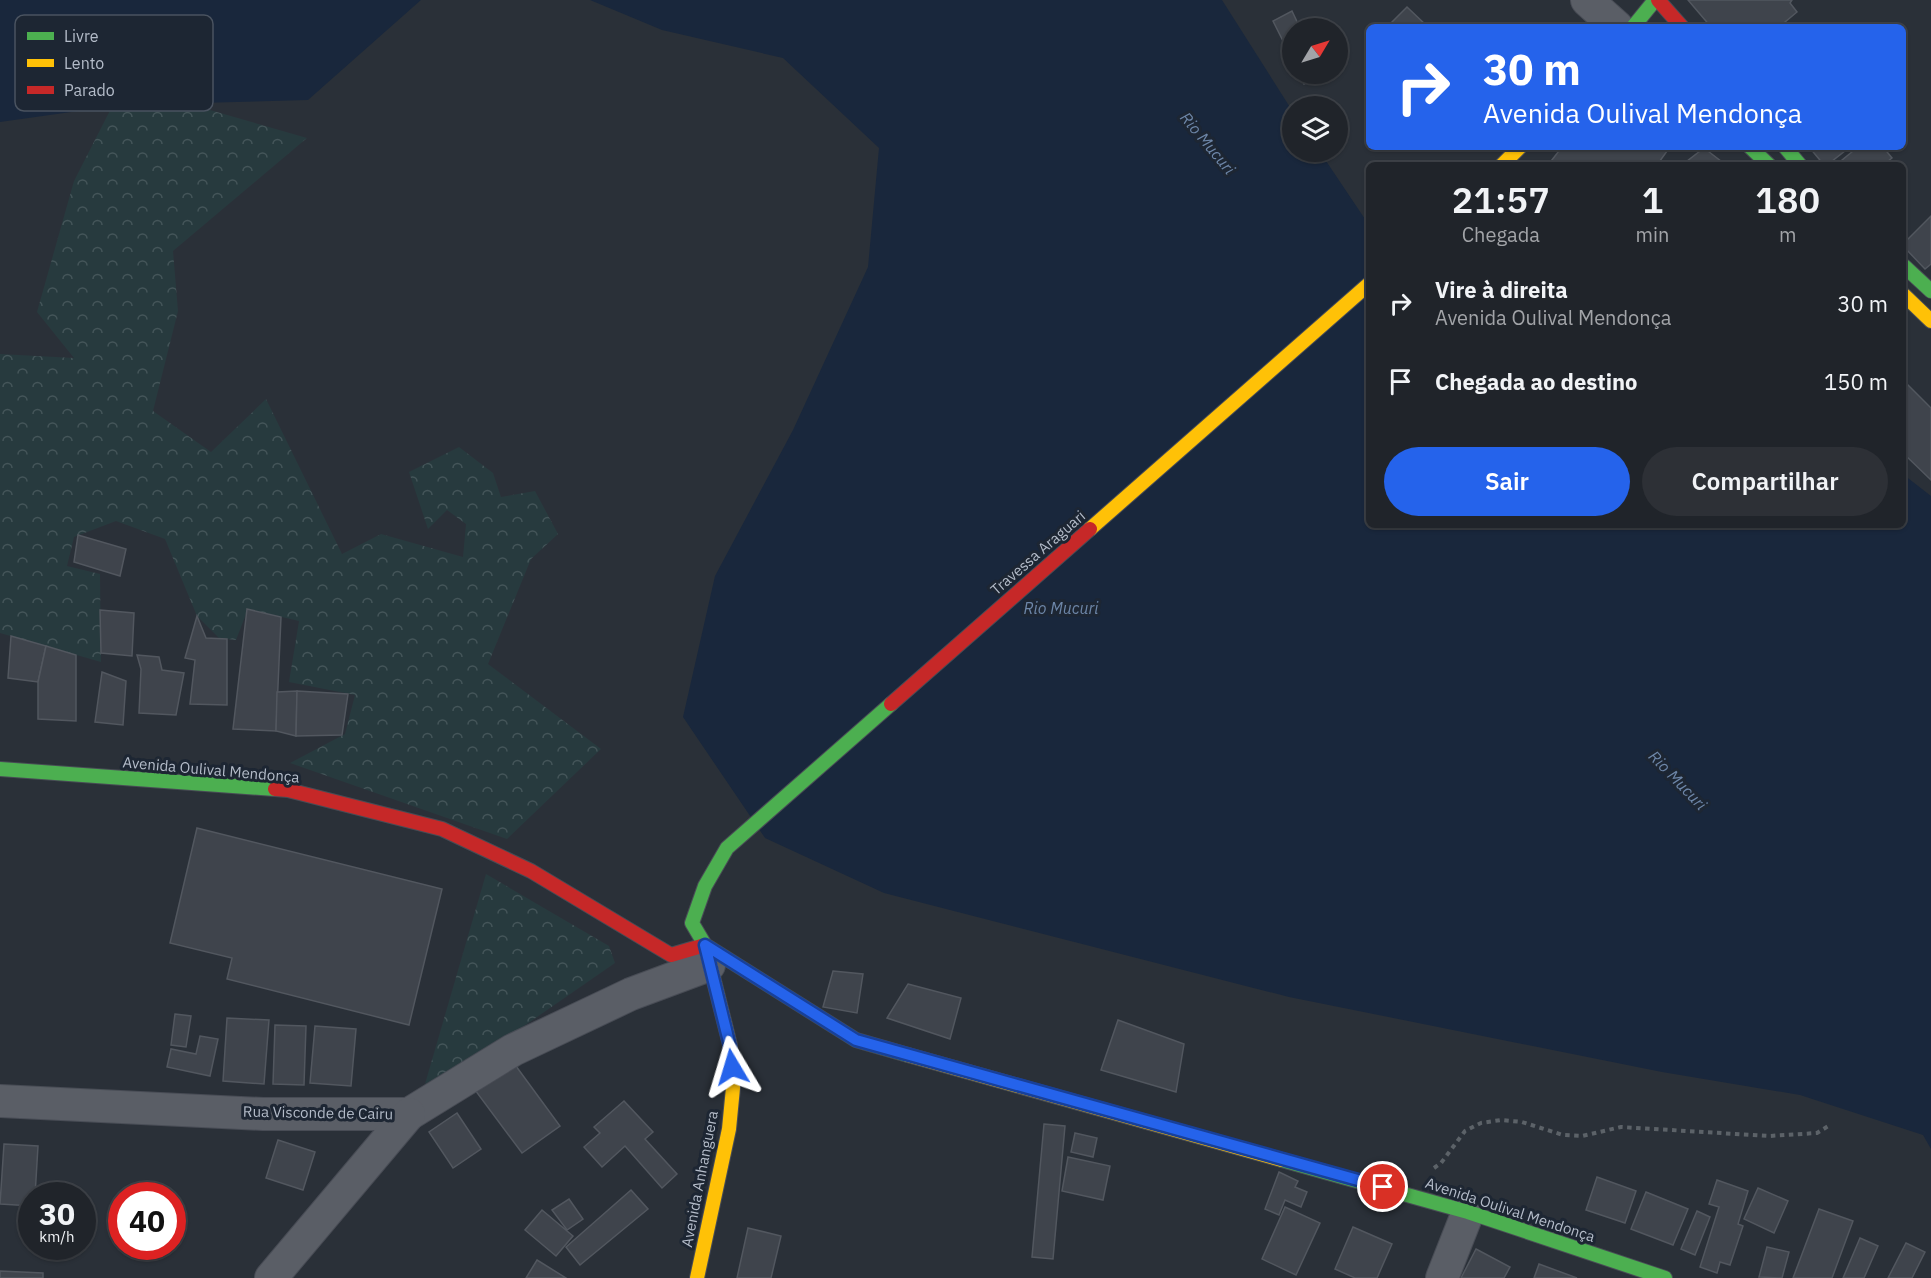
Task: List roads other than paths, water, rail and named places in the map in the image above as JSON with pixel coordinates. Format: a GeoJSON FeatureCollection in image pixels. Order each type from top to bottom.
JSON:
{"type":"FeatureCollection","features":[{"type":"Feature","properties":{"kind":"street"},"geometry":{"type":"LineString","coordinates":[[1587,0],[1614,24]]}},
{"type":"Feature","properties":{"kind":"street"},"geometry":{"type":"LineString","coordinates":[[1636,24],[1657,0],[1679,24]]}},
{"type":"Feature","properties":{"kind":"street"},"geometry":{"type":"LineString","coordinates":[[1505,162],[1517,150]]}},
{"type":"Feature","properties":{"kind":"street"},"geometry":{"type":"LineString","coordinates":[[1753,150],[1765,162]]}},
{"type":"Feature","properties":{"kind":"street"},"geometry":{"type":"LineString","coordinates":[[1788,150],[1798,162]]}},
{"type":"Feature","properties":{"kind":"street"},"geometry":{"type":"LineString","coordinates":[[1906,268],[1931,291]]}},
{"type":"Feature","properties":{"kind":"street","name":"Travessa Araguari"},"geometry":{"type":"LineString","coordinates":[[707,956],[692,923],[705,886],[727,848],[1366,287]]}},
{"type":"Feature","properties":{"kind":"street"},"geometry":{"type":"LineString","coordinates":[[1906,297],[1931,321]]}},
{"type":"Feature","properties":{"kind":"street","name":"Avenida Oulival Mendonça"},"geometry":{"type":"LineString","coordinates":[[0,770],[288,790],[442,829],[531,871],[671,955],[707,956],[856,1040],[1468,1212],[1665,1278]]}},
{"type":"Feature","properties":{"kind":"street","name":"Rua Visconde de Cairu"},"geometry":{"type":"LineString","coordinates":[[0,1101],[263,1114],[409,1114],[513,1050],[707,956]]}},
{"type":"Feature","properties":{"kind":"street","name":"Avenida Anhanguera"},"geometry":{"type":"LineString","coordinates":[[697,1278],[729,1129],[733,1088],[730,1046],[707,956]]}},
{"type":"Feature","properties":{"kind":"street"},"geometry":{"type":"LineString","coordinates":[[271,1278],[409,1114]]}},
{"type":"Feature","properties":{"kind":"street"},"geometry":{"type":"LineString","coordinates":[[1442,1278],[1468,1212]]}},
{"type":"Feature","properties":{"kind":"water"},"geometry":{"type":"Polygon","coordinates":[[[0,0],[421,0],[308,100],[213,103],[213,15],[15,15],[15,111],[78,111],[0,122],[0,0]]]}},
{"type":"Feature","properties":{"kind":"water","name":"Rio Mucuri"},"geometry":{"type":"Polygon","coordinates":[[[590,0],[1222,0],[1283,96],[1282,162],[1327,162],[1366,221],[1366,528],[1906,528],[1906,477],[1931,496],[1931,1149],[1923,1135],[1800,1095],[1662,1072],[1289,997],[884,893],[765,838],[683,717],[715,576],[793,430],[868,267],[879,148],[783,58],[662,30],[590,0]]]}}]}
